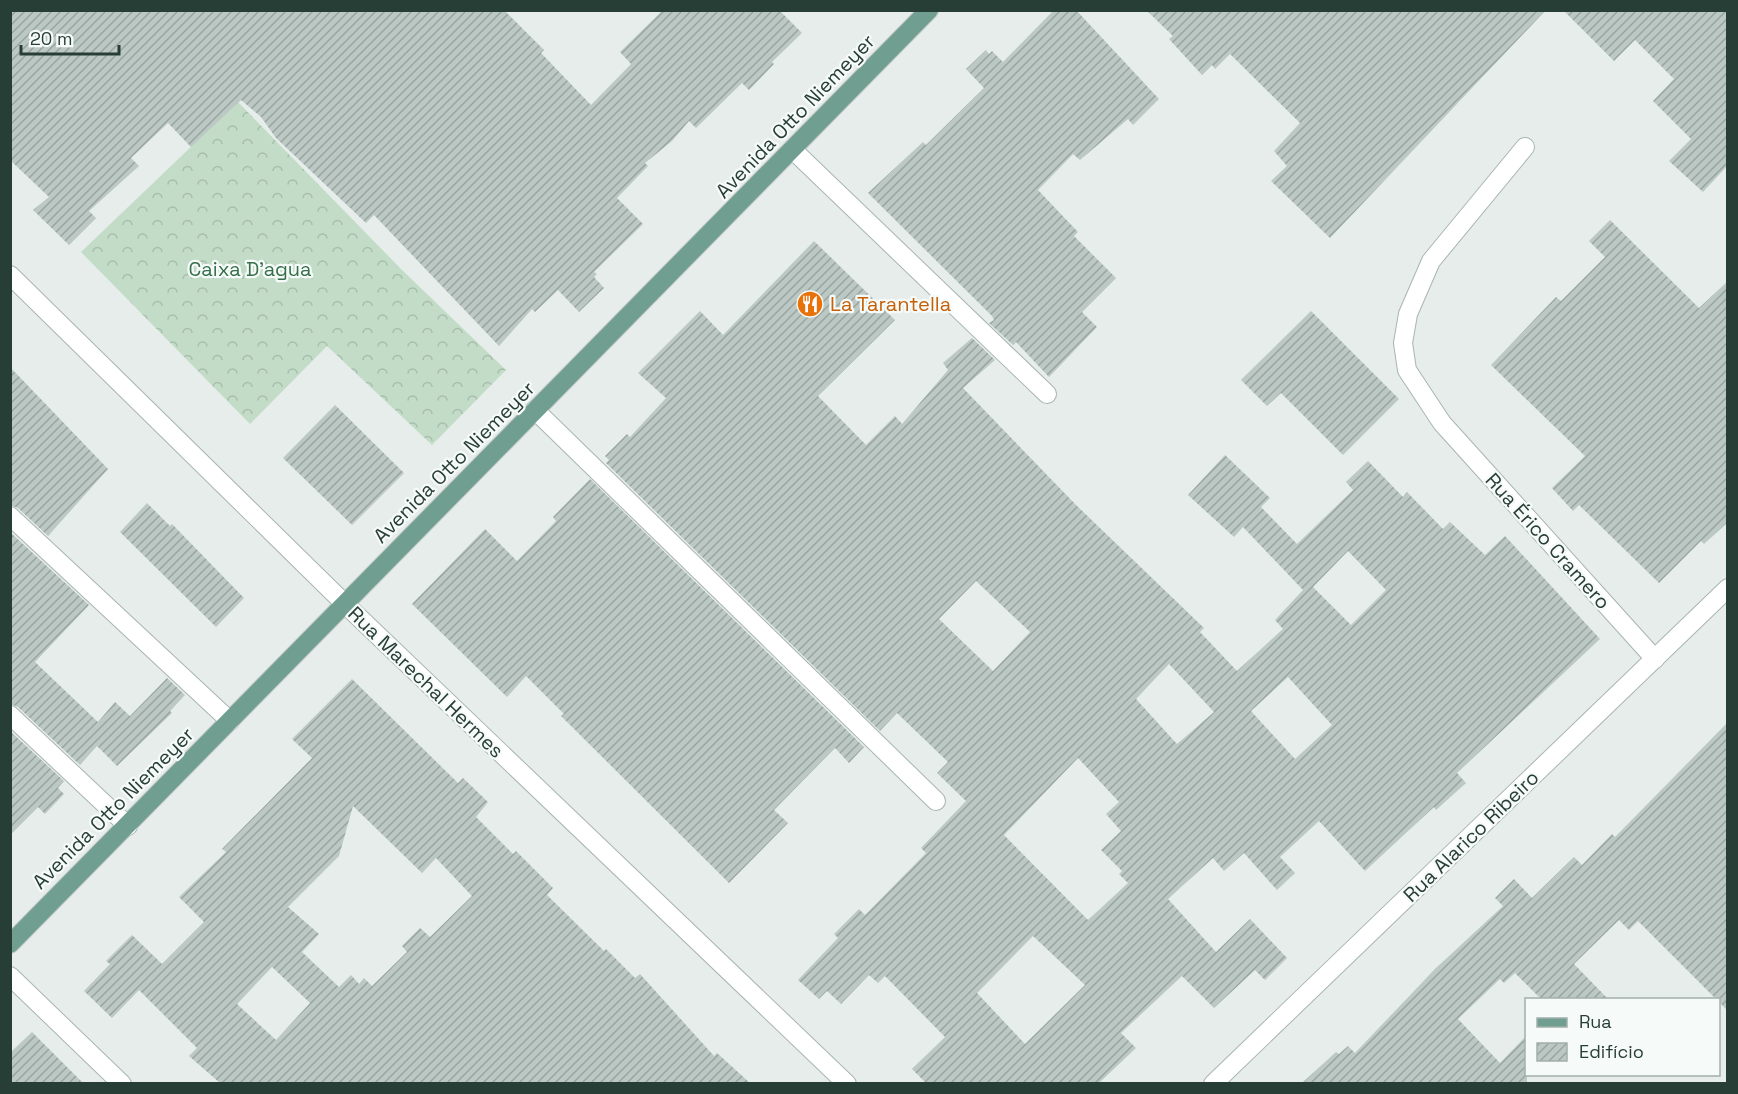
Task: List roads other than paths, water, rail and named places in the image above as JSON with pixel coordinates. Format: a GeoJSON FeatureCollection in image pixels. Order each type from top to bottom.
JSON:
{"type":"FeatureCollection","features":[{"type":"Feature","properties":{"kind":"main road","name":"Avenida Otto Niemeyer"},"geometry":{"type":"LineString","coordinates":[[10,945],[535,410],[794,151],[929,10]]}},
{"type":"Feature","properties":{"kind":"street","name":"Rua Érico Cramero"},"geometry":{"type":"LineString","coordinates":[[1525,147],[1431,261],[1408,314],[1403,343],[1407,370],[1442,423],[1655,659]]}},
{"type":"Feature","properties":{"kind":"street"},"geometry":{"type":"LineString","coordinates":[[794,151],[1047,394]]}},
{"type":"Feature","properties":{"kind":"street","name":"Rua Marechal Hermes"},"geometry":{"type":"LineString","coordinates":[[10,275],[345,604],[846,1083]]}},
{"type":"Feature","properties":{"kind":"street"},"geometry":{"type":"LineString","coordinates":[[535,410],[936,801]]}},
{"type":"Feature","properties":{"kind":"street"},"geometry":{"type":"LineString","coordinates":[[10,516],[230,721]]}},
{"type":"Feature","properties":{"kind":"street","name":"Rua Alarico Ribeiro"},"geometry":{"type":"LineString","coordinates":[[1214,1083],[1728,588]]}},
{"type":"Feature","properties":{"kind":"street"},"geometry":{"type":"LineString","coordinates":[[10,715],[128,826]]}},
{"type":"Feature","properties":{"kind":"street"},"geometry":{"type":"LineString","coordinates":[[10,976],[122,1083]]}},
{"type":"Feature","properties":{"kind":"place","name":"La Tarantella"},"geometry":{"type":"Point","coordinates":[810,304]}},
{"type":"Feature","properties":{"kind":"park label","name":"Caixa D'agua"},"geometry":{"type":"Point","coordinates":[250,269]}}]}
